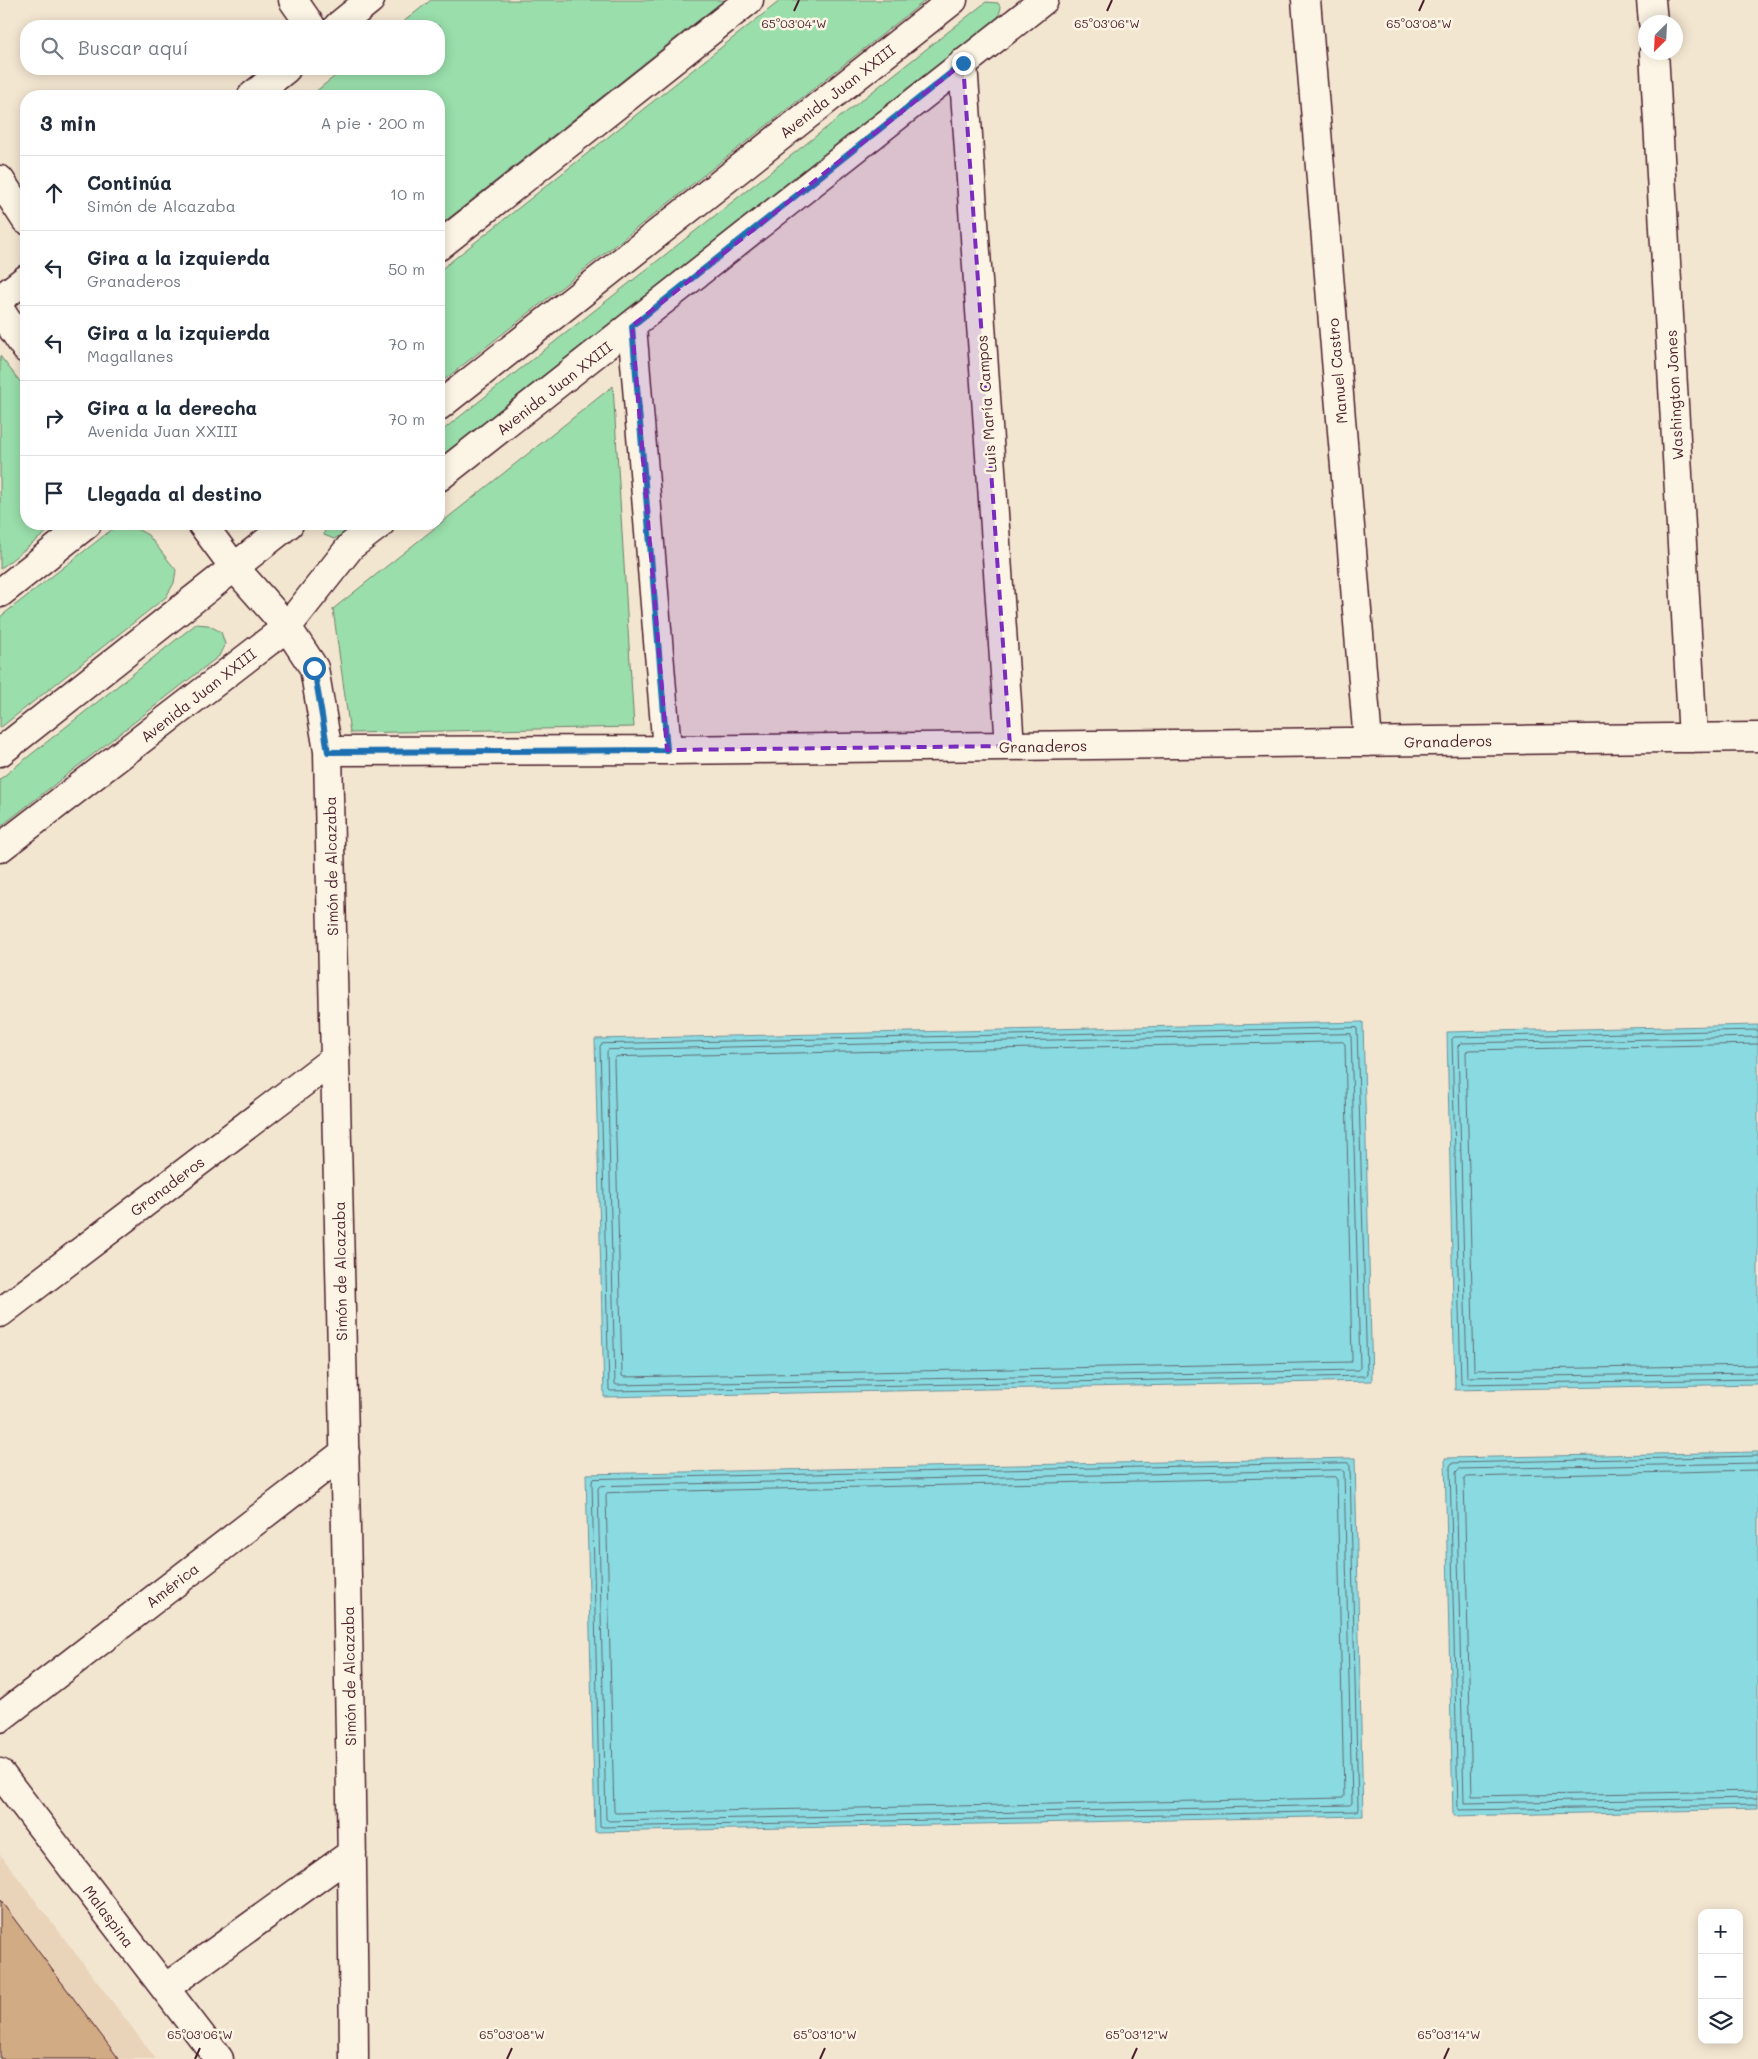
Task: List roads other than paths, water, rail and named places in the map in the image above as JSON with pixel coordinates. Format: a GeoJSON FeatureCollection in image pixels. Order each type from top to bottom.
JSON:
{"type":"FeatureCollection","features":[{"type":"Feature","properties":{"kind":"street"},"geometry":{"type":"LineString","coordinates":[[293,0],[306,20]]}},
{"type":"Feature","properties":{"kind":"street"},"geometry":{"type":"LineString","coordinates":[[345,20],[370,0]]}},
{"type":"Feature","properties":{"kind":"street"},"geometry":{"type":"LineString","coordinates":[[445,241],[748,0]]}},
{"type":"Feature","properties":{"kind":"street","name":"Avenida Juan XXIII"},"geometry":{"type":"LineString","coordinates":[[445,401],[953,0]]}},
{"type":"Feature","properties":{"kind":"street","name":"Avenida Juan XXIII"},"geometry":{"type":"LineString","coordinates":[[445,473],[1044,0]]}},
{"type":"Feature","properties":{"kind":"street","name":"Manuel Castro"},"geometry":{"type":"LineString","coordinates":[[1306,0],[1368,742]]}},
{"type":"Feature","properties":{"kind":"street"},"geometry":{"type":"LineString","coordinates":[[1651,0],[1652,15]]}},
{"type":"Feature","properties":{"kind":"street","name":"Washington Jones"},"geometry":{"type":"LineString","coordinates":[[1654,60],[1693,738]]}},
{"type":"Feature","properties":{"kind":"street","name":"Luis María Campos"},"geometry":{"type":"LineString","coordinates":[[963,63],[1010,746]]}},
{"type":"Feature","properties":{"kind":"street"},"geometry":{"type":"LineString","coordinates":[[260,90],[278,75]]}},
{"type":"Feature","properties":{"kind":"street"},"geometry":{"type":"LineString","coordinates":[[0,180],[20,211]]}},
{"type":"Feature","properties":{"kind":"street"},"geometry":{"type":"LineString","coordinates":[[0,299],[20,284]]}},
{"type":"Feature","properties":{"kind":"street"},"geometry":{"type":"LineString","coordinates":[[0,310],[20,340]]}},
{"type":"Feature","properties":{"kind":"street"},"geometry":{"type":"LineString","coordinates":[[632,326],[667,750]]}},
{"type":"Feature","properties":{"kind":"street"},"geometry":{"type":"LineString","coordinates":[[0,593],[80,530]]}},
{"type":"Feature","properties":{"kind":"street","name":"Simón de Alcazaba"},"geometry":{"type":"LineString","coordinates":[[206,530],[234,567],[286,627],[314,668],[328,752],[345,1452],[354,2059]]}},
{"type":"Feature","properties":{"kind":"street"},"geometry":{"type":"LineString","coordinates":[[0,752],[281,530]]}},
{"type":"Feature","properties":{"kind":"street","name":"Avenida Juan XXIII"},"geometry":{"type":"LineString","coordinates":[[0,848],[286,627],[351,546],[372,530]]}},
{"type":"Feature","properties":{"kind":"street","name":"Granaderos"},"geometry":{"type":"LineString","coordinates":[[328,752],[1758,738]]}},
{"type":"Feature","properties":{"kind":"street","name":"Granaderos"},"geometry":{"type":"LineString","coordinates":[[0,1313],[334,1058]]}},
{"type":"Feature","properties":{"kind":"street","name":"América"},"geometry":{"type":"LineString","coordinates":[[0,1718],[345,1452]]}},
{"type":"Feature","properties":{"kind":"street","name":"Malaspina"},"geometry":{"type":"LineString","coordinates":[[0,1773],[219,2059]]}},
{"type":"Feature","properties":{"kind":"street"},"geometry":{"type":"LineString","coordinates":[[165,1988],[352,1853]]}},
{"type":"Feature","properties":{"kind":"water"},"geometry":{"type":"Polygon","coordinates":[[[1363,1022],[1372,1381],[604,1397],[595,1039],[1363,1022]]]}},
{"type":"Feature","properties":{"kind":"water"},"geometry":{"type":"Polygon","coordinates":[[[1758,1025],[1758,1384],[1455,1390],[1447,1032],[1758,1025]]]}},
{"type":"Feature","properties":{"kind":"water"},"geometry":{"type":"Polygon","coordinates":[[[1758,1452],[1758,1809],[1453,1816],[1445,1458],[1758,1452]]]}},
{"type":"Feature","properties":{"kind":"water"},"geometry":{"type":"Polygon","coordinates":[[[1355,1458],[1363,1816],[595,1832],[586,1474],[1355,1458]]]}}]}
